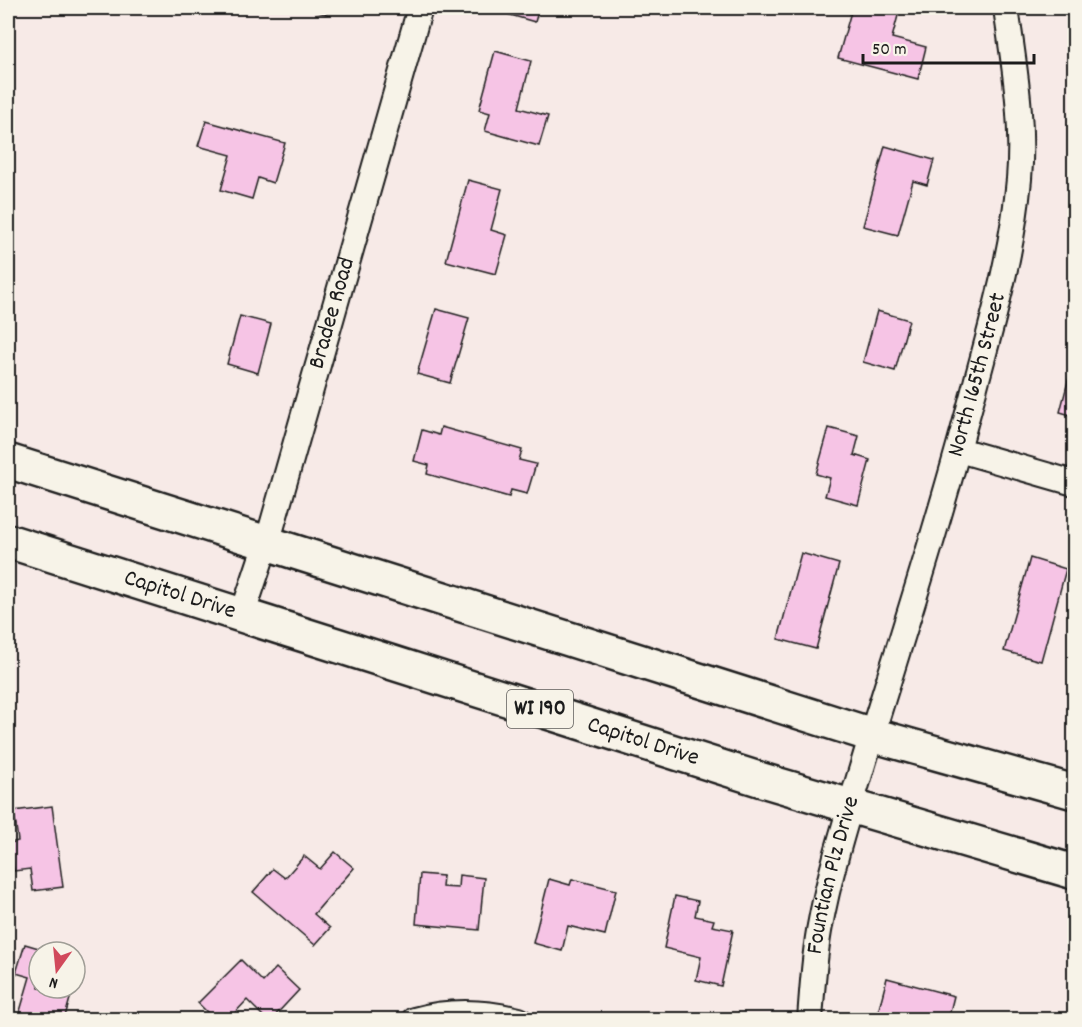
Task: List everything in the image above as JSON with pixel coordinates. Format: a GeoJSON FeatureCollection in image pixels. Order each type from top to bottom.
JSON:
{"type":"FeatureCollection","features":[{"type":"Feature","properties":{"kind":"main road"},"geometry":{"type":"LineString","coordinates":[[8,461],[872,735],[1074,792]]}},
{"type":"Feature","properties":{"kind":"main road","name":"Capitol Drive"},"geometry":{"type":"LineString","coordinates":[[8,541],[762,780],[1074,872]]}},
{"type":"Feature","properties":{"kind":"street","name":"Bradee Road"},"geometry":{"type":"LineString","coordinates":[[242,616],[266,542],[420,8]]}},
{"type":"Feature","properties":{"kind":"street","name":"North 165th Street"},"geometry":{"type":"LineString","coordinates":[[872,735],[959,450],[1002,284],[1013,232],[1019,176],[1020,119],[1018,86],[1006,8]]}},
{"type":"Feature","properties":{"kind":"street"},"geometry":{"type":"LineString","coordinates":[[959,450],[1074,483]]}},
{"type":"Feature","properties":{"kind":"street","name":"Fountian Plz Drive"},"geometry":{"type":"LineString","coordinates":[[810,1020],[819,929],[840,840],[872,735]]}},
{"type":"Feature","properties":{"kind":"street"},"geometry":{"type":"LineString","coordinates":[[414,1020],[459,1011],[495,1014],[519,1020]]}},
{"type":"Feature","properties":{"kind":"building"},"geometry":{"type":"Polygon","coordinates":[[[303,8],[328,8],[326,14],[303,8]]]}},
{"type":"Feature","properties":{"kind":"building"},"geometry":{"type":"Polygon","coordinates":[[[509,8],[539,8],[535,22],[507,14],[509,8]]]}},
{"type":"Feature","properties":{"kind":"building"},"geometry":{"type":"Polygon","coordinates":[[[852,8],[900,8],[892,38],[926,47],[918,79],[838,58],[852,8]]]}},
{"type":"Feature","properties":{"kind":"building"},"geometry":{"type":"Polygon","coordinates":[[[495,51],[531,61],[519,108],[548,116],[539,146],[485,131],[490,113],[479,110],[495,51]]]}},
{"type":"Feature","properties":{"kind":"building"},"geometry":{"type":"Polygon","coordinates":[[[206,121],[285,143],[273,183],[258,178],[252,199],[221,190],[231,155],[198,146],[206,121]]]}},
{"type":"Feature","properties":{"kind":"building"},"geometry":{"type":"Polygon","coordinates":[[[885,146],[934,160],[927,185],[913,181],[898,235],[863,226],[885,146]]]}},
{"type":"Feature","properties":{"kind":"building"},"geometry":{"type":"Polygon","coordinates":[[[468,180],[502,189],[491,230],[507,235],[496,274],[446,261],[468,180]]]}},
{"type":"Feature","properties":{"kind":"building"},"geometry":{"type":"Polygon","coordinates":[[[436,309],[469,318],[450,383],[417,374],[436,309]]]}},
{"type":"Feature","properties":{"kind":"building"},"geometry":{"type":"Polygon","coordinates":[[[877,311],[909,320],[895,371],[863,362],[877,311]]]}},
{"type":"Feature","properties":{"kind":"building"},"geometry":{"type":"Polygon","coordinates":[[[240,316],[271,324],[258,373],[227,364],[240,316]]]}},
{"type":"Feature","properties":{"kind":"building"},"geometry":{"type":"Polygon","coordinates":[[[1074,358],[1074,416],[1060,412],[1074,358]]]}},
{"type":"Feature","properties":{"kind":"building"},"geometry":{"type":"Polygon","coordinates":[[[441,427],[522,450],[519,460],[536,464],[527,494],[511,490],[509,497],[427,474],[429,465],[414,461],[422,430],[439,435],[441,427]]]}},
{"type":"Feature","properties":{"kind":"building"},"geometry":{"type":"Polygon","coordinates":[[[829,428],[859,436],[854,455],[870,460],[858,505],[825,496],[830,478],[816,474],[829,428]]]}},
{"type":"Feature","properties":{"kind":"building"},"geometry":{"type":"Polygon","coordinates":[[[801,553],[839,564],[816,649],[778,639],[801,553]]]}},
{"type":"Feature","properties":{"kind":"building"},"geometry":{"type":"Polygon","coordinates":[[[1030,558],[1066,569],[1041,661],[1004,651],[1030,558]]]}},
{"type":"Feature","properties":{"kind":"building"},"geometry":{"type":"Polygon","coordinates":[[[52,806],[63,887],[33,891],[30,869],[14,871],[10,843],[18,841],[14,811],[52,806]]]}},
{"type":"Feature","properties":{"kind":"building"},"geometry":{"type":"Polygon","coordinates":[[[335,852],[354,868],[314,914],[330,928],[315,945],[253,892],[273,869],[285,878],[304,856],[320,869],[335,852]]]}},
{"type":"Feature","properties":{"kind":"building"},"geometry":{"type":"Polygon","coordinates":[[[420,874],[443,876],[442,887],[458,888],[459,875],[484,878],[479,930],[416,924],[420,874]]]}},
{"type":"Feature","properties":{"kind":"building"},"geometry":{"type":"Polygon","coordinates":[[[549,879],[570,885],[572,879],[616,890],[605,935],[568,926],[562,951],[533,943],[549,879]]]}},
{"type":"Feature","properties":{"kind":"building"},"geometry":{"type":"Polygon","coordinates":[[[675,896],[698,901],[695,916],[714,920],[712,926],[733,930],[721,986],[696,980],[701,957],[664,948],[675,896]]]}},
{"type":"Feature","properties":{"kind":"building"},"geometry":{"type":"Polygon","coordinates":[[[25,944],[27,945],[27,976],[16,973],[25,944]]]}},
{"type":"Feature","properties":{"kind":"building"},"geometry":{"type":"Polygon","coordinates":[[[241,960],[263,982],[276,968],[299,990],[271,1020],[267,1020],[247,1000],[228,1020],[215,1020],[198,1003],[241,960]]]}},
{"type":"Feature","properties":{"kind":"building"},"geometry":{"type":"Polygon","coordinates":[[[887,978],[954,996],[948,1020],[876,1020],[887,978]]]}},
{"type":"Feature","properties":{"kind":"building"},"geometry":{"type":"Polygon","coordinates":[[[27,987],[27,1000],[70,1000],[64,1020],[18,1018],[27,987]]]}}]}
